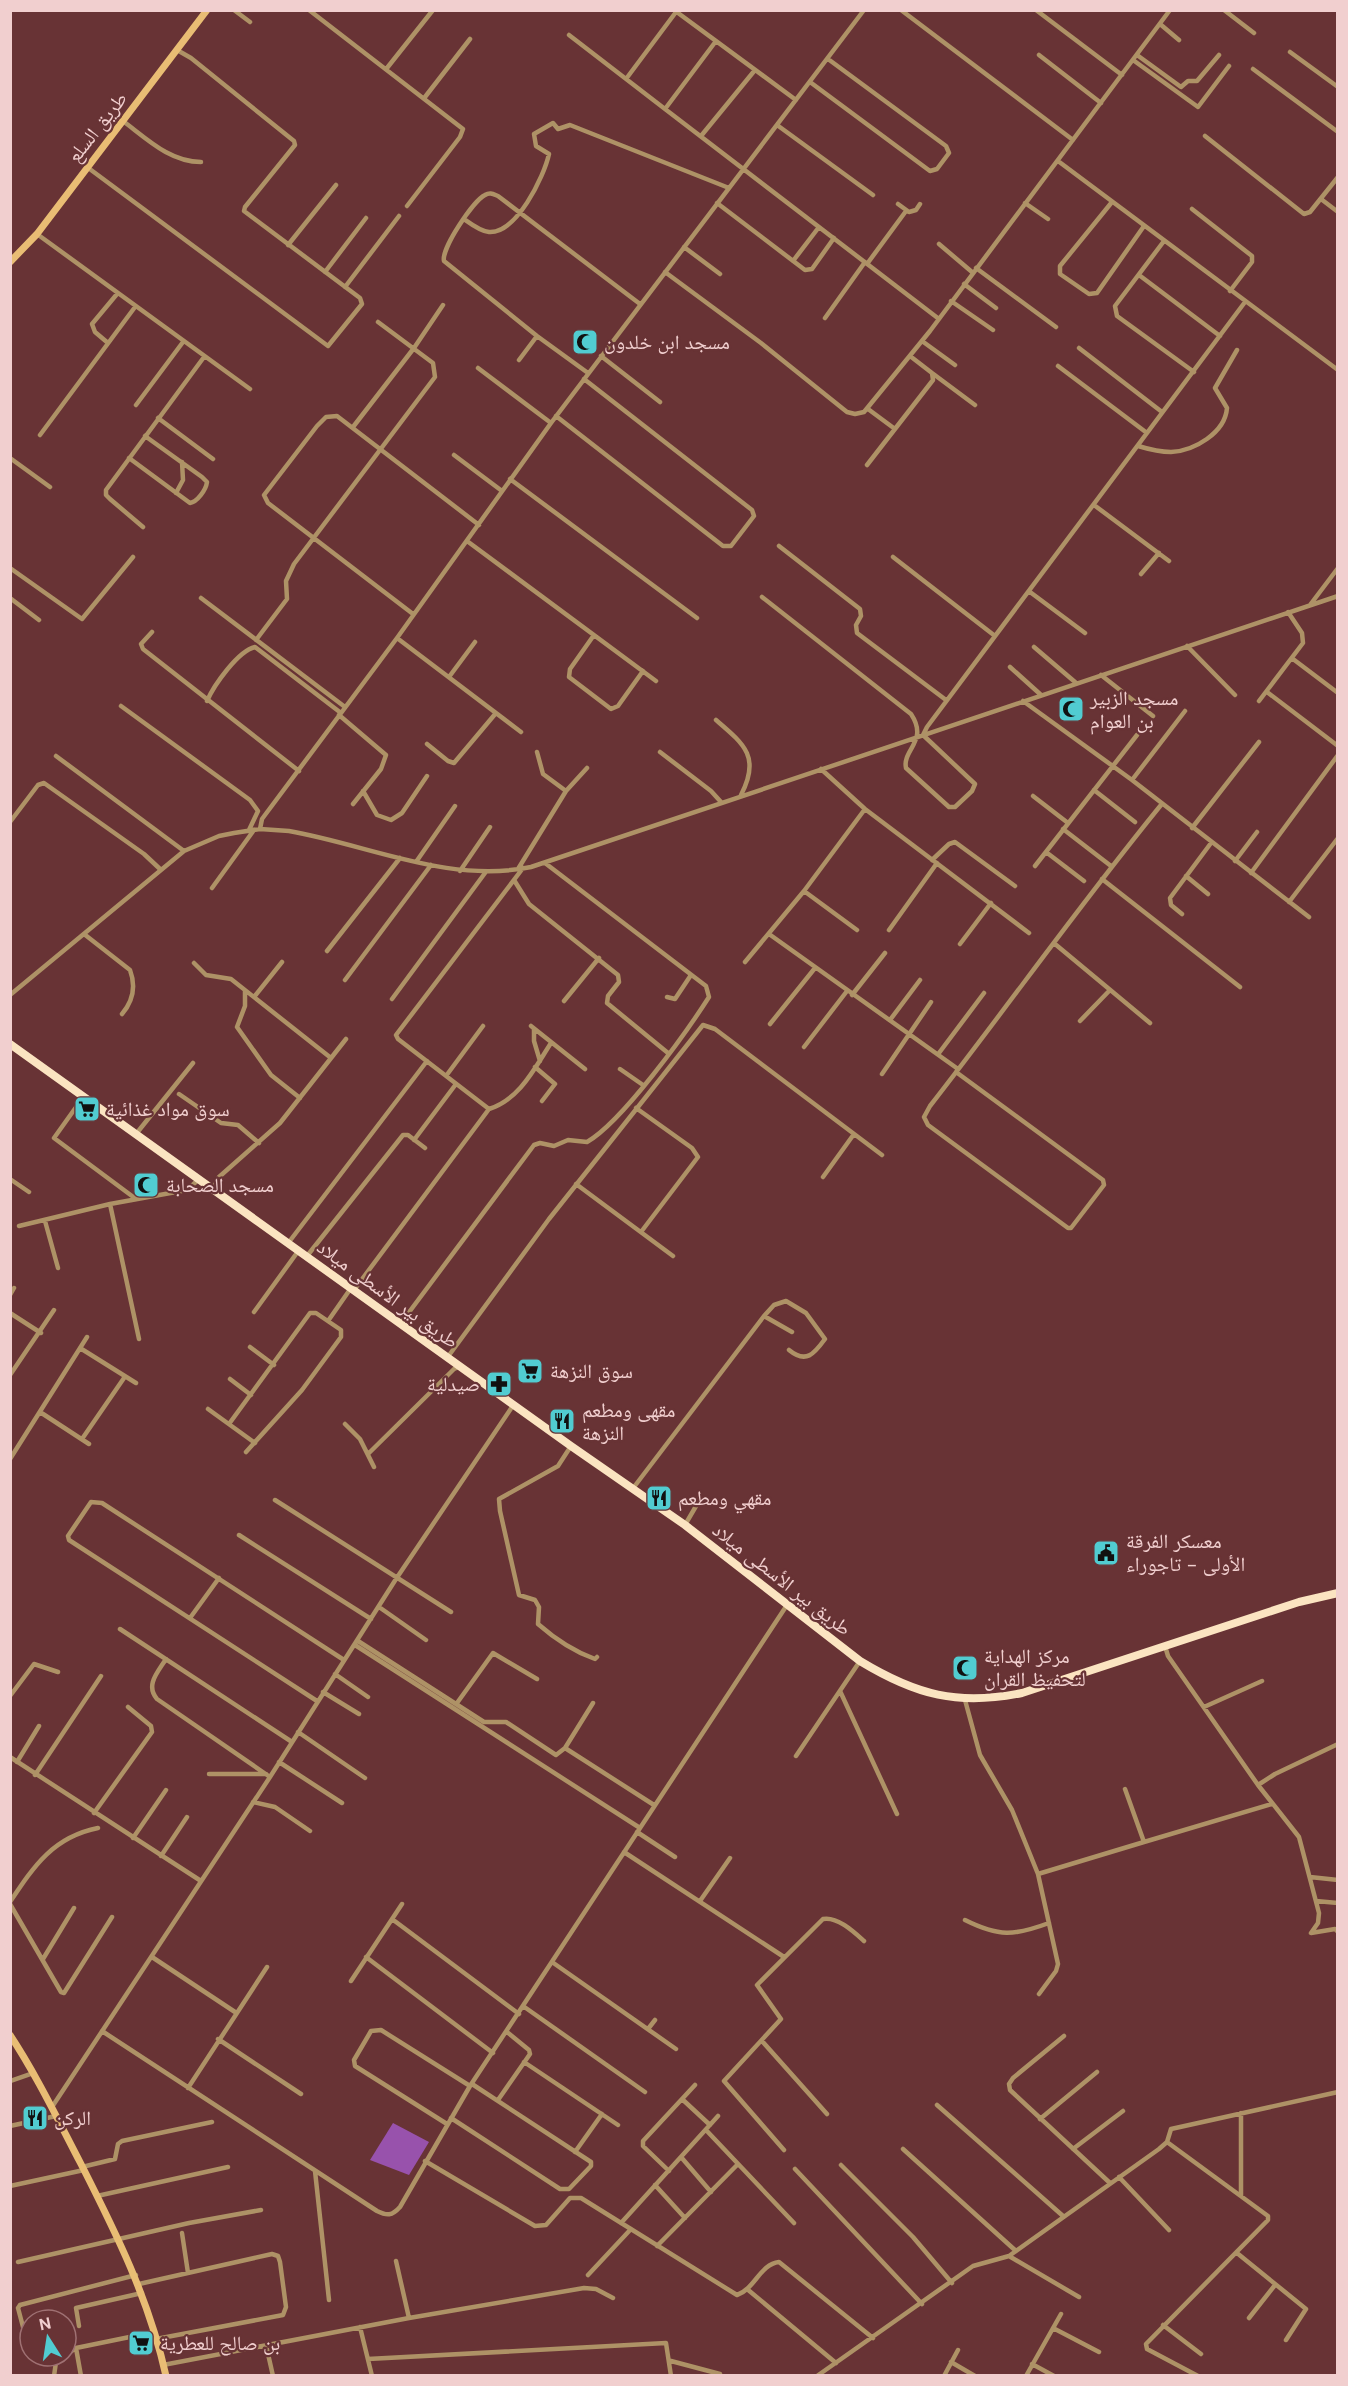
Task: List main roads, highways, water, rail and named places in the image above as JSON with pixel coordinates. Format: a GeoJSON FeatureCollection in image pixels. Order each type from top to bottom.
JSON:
{"type":"FeatureCollection","features":[{"type":"Feature","properties":{"kind":"main road","name":"طريق السلع"},"geometry":{"type":"LineString","coordinates":[[10,262],[37,234],[207,10]]}},
{"type":"Feature","properties":{"kind":"main road","name":"طريق بير الأسطى ميلاد"},"geometry":{"type":"LineString","coordinates":[[10,1044],[198,1180],[289,1242],[447,1358],[571,1446],[634,1487],[861,1661],[901,1684],[930,1694],[965,1700],[1022,1694],[1299,1602],[1338,1593]]}},
{"type":"Feature","properties":{"kind":"main road"},"geometry":{"type":"LineString","coordinates":[[10,2035],[13,2045],[33,2073],[52,2107],[120,2239],[142,2293],[165,2376]]}},
{"type":"Feature","properties":{"kind":"place","name":"مسجد ابن خلدون"},"geometry":{"type":"Point","coordinates":[585,342]}},
{"type":"Feature","properties":{"kind":"place","name":"مسجد الزبير بن العوام"},"geometry":{"type":"Point","coordinates":[1071,709]}},
{"type":"Feature","properties":{"kind":"place","name":"سوق مواد غذائية"},"geometry":{"type":"Point","coordinates":[87,1109]}},
{"type":"Feature","properties":{"kind":"place","name":"مسجد الصحابة"},"geometry":{"type":"Point","coordinates":[146,1185]}},
{"type":"Feature","properties":{"kind":"place","name":"سوق النزهة"},"geometry":{"type":"Point","coordinates":[530,1371]}},
{"type":"Feature","properties":{"kind":"place","name":"صيدلية"},"geometry":{"type":"Point","coordinates":[499,1384]}},
{"type":"Feature","properties":{"kind":"place","name":"مقهى ومطعم النزهة"},"geometry":{"type":"Point","coordinates":[562,1421]}},
{"type":"Feature","properties":{"kind":"place","name":"مقهي ومطعم"},"geometry":{"type":"Point","coordinates":[659,1498]}},
{"type":"Feature","properties":{"kind":"place","name":"معسكر الفرقة الأولى - تاجوراء"},"geometry":{"type":"Point","coordinates":[1106,1553]}},
{"type":"Feature","properties":{"kind":"place","name":"مركز الهداية لتحفيظ القران"},"geometry":{"type":"Point","coordinates":[965,1668]}},
{"type":"Feature","properties":{"kind":"place","name":"الركن"},"geometry":{"type":"Point","coordinates":[35,2118]}},
{"type":"Feature","properties":{"kind":"place","name":"بن صالح للعطرية"},"geometry":{"type":"Point","coordinates":[141,2343]}}]}
